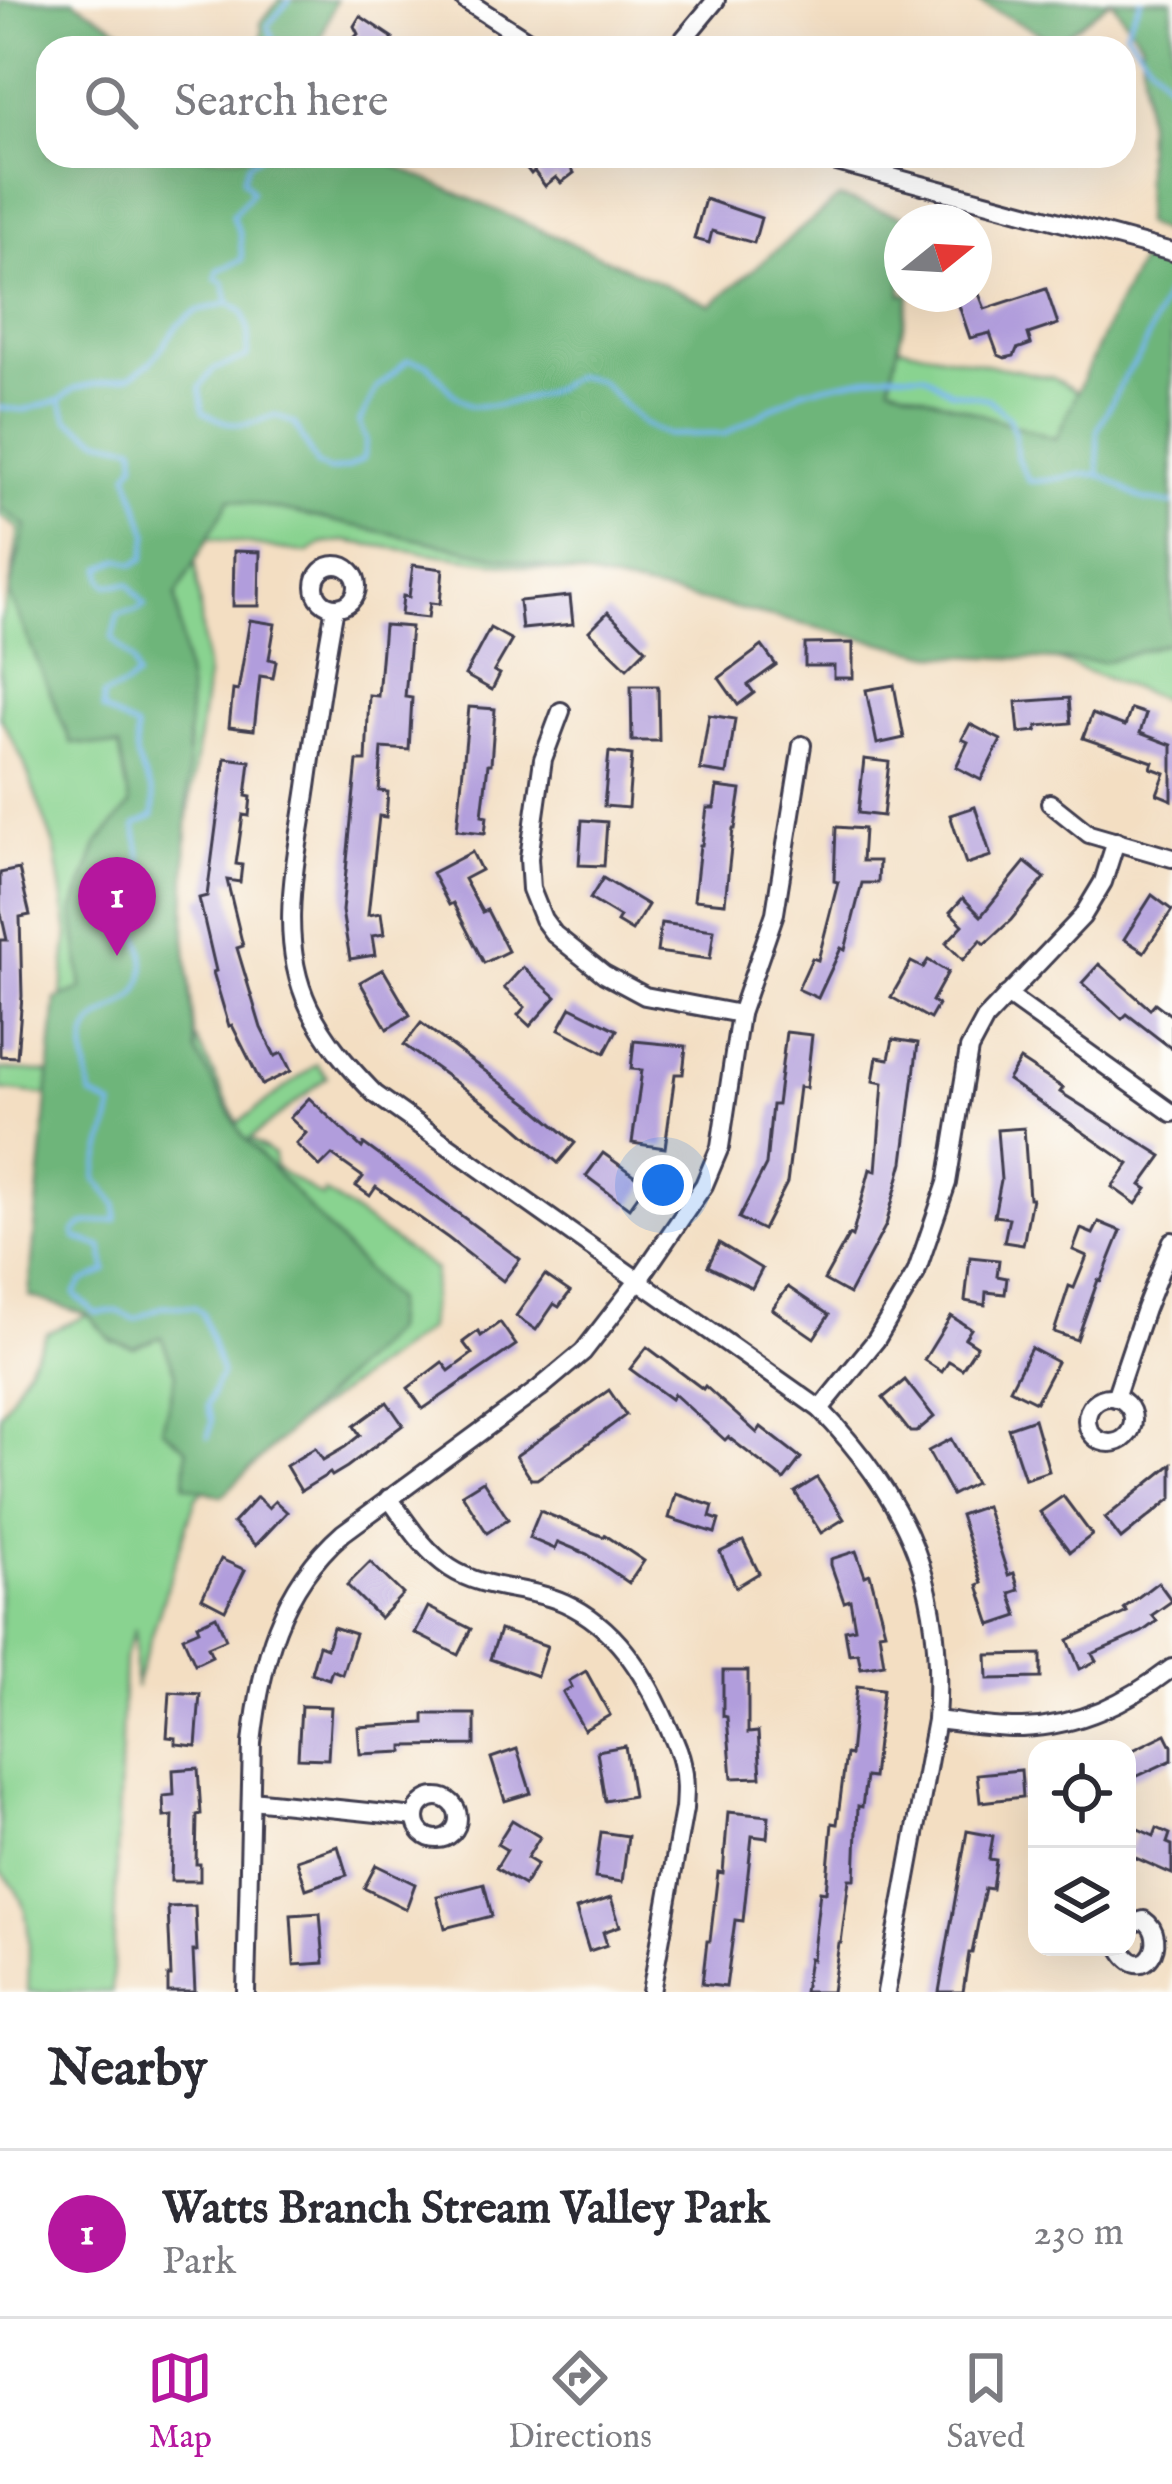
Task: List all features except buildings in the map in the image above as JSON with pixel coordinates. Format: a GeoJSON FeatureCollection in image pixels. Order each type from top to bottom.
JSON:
{"type":"FeatureCollection","features":[{"type":"Feature","properties":{"kind":"street"},"geometry":{"type":"LineString","coordinates":[[465,0],[520,36]]}},
{"type":"Feature","properties":{"kind":"street"},"geometry":{"type":"LineString","coordinates":[[686,36],[716,0]]}},
{"type":"Feature","properties":{"kind":"street"},"geometry":{"type":"LineString","coordinates":[[859,168],[1172,252]]}},
{"type":"Feature","properties":{"kind":"street"},"geometry":{"type":"LineString","coordinates":[[334,607],[290,911],[294,958],[308,1004],[336,1054],[375,1094],[820,1409],[878,1475],[916,1550],[936,1630],[936,1720],[886,1992]]}},
{"type":"Feature","properties":{"kind":"street"},"geometry":{"type":"LineString","coordinates":[[561,711],[543,759],[529,858],[531,889],[543,919],[554,934],[604,974],[645,996],[740,1014]]}},
{"type":"Feature","properties":{"kind":"street"},"geometry":{"type":"LineString","coordinates":[[246,1992],[256,1705],[291,1593],[322,1551],[563,1370],[600,1333],[692,1205],[714,1165],[724,1129],[740,1014],[775,913],[802,745]]}},
{"type":"Feature","properties":{"kind":"street"},"geometry":{"type":"LineString","coordinates":[[1050,803],[1089,834],[1172,858]]}},
{"type":"Feature","properties":{"kind":"street"},"geometry":{"type":"LineString","coordinates":[[820,1409],[876,1340],[916,1273],[946,1183],[969,1049],[986,1018],[1082,917],[1103,882],[1116,841]]}},
{"type":"Feature","properties":{"kind":"street"},"geometry":{"type":"LineString","coordinates":[[1006,995],[1172,1113]]}},
{"type":"Feature","properties":{"kind":"street"},"geometry":{"type":"LineString","coordinates":[[1115,1398],[1172,1241]]}},
{"type":"Feature","properties":{"kind":"street"},"geometry":{"type":"LineString","coordinates":[[389,1498],[429,1552],[446,1566],[488,1586],[563,1602],[614,1638],[644,1676],[682,1758],[686,1783],[651,1992]]}},
{"type":"Feature","properties":{"kind":"street"},"geometry":{"type":"LineString","coordinates":[[936,1720],[1019,1729],[1066,1724],[1117,1706],[1172,1669]]}},
{"type":"Feature","properties":{"kind":"street"},"geometry":{"type":"LineString","coordinates":[[250,1800],[416,1816]]}},
{"type":"Feature","properties":{"kind":"street"},"geometry":{"type":"LineString","coordinates":[[1125,1956],[1138,1964],[1167,1954],[1156,1926],[1144,1920],[1136,1922]]}},
{"type":"Feature","properties":{"kind":"green space"},"geometry":{"type":"Polygon","coordinates":[[[0,0],[73,0],[131,36],[36,36],[36,168],[400,168],[711,305],[839,197],[884,211],[884,312],[906,312],[890,384],[1056,439],[1143,255],[1172,264],[1172,642],[1104,662],[933,655],[230,499],[176,595],[189,696],[185,938],[196,1052],[243,1136],[394,1301],[392,1331],[222,1496],[185,1485],[187,1449],[162,1429],[176,1374],[161,1337],[133,1348],[111,1340],[88,1315],[29,1296],[56,999],[82,989],[73,911],[98,843],[130,805],[119,747],[71,743],[9,593],[26,526],[0,507],[0,0]]]}},
{"type":"Feature","properties":{"kind":"green space"},"geometry":{"type":"Polygon","coordinates":[[[280,0],[336,0],[322,36],[262,36],[261,22],[280,0]]]}},
{"type":"Feature","properties":{"kind":"green space"},"geometry":{"type":"Polygon","coordinates":[[[974,0],[1111,0],[1065,36],[1045,36],[974,0]]]}},
{"type":"Feature","properties":{"kind":"green space"},"geometry":{"type":"Polygon","coordinates":[[[1111,0],[1172,0],[1172,236],[1144,224],[1146,124],[1141,41],[1111,0]]]}},
{"type":"Feature","properties":{"kind":"green space"},"geometry":{"type":"Polygon","coordinates":[[[0,234],[888,344],[1053,378],[1137,427],[1172,421],[1172,703],[981,632],[343,541],[322,544],[307,553],[193,536],[207,678],[166,978],[238,1123],[317,1064],[327,1077],[250,1139],[274,1155],[275,1167],[323,1198],[325,1192],[435,1270],[428,1329],[196,1497],[135,1688],[135,1628],[124,1659],[112,1992],[28,1992],[25,1912],[12,1884],[0,1872],[0,1415],[47,1333],[88,1315],[111,1340],[52,1096],[0,1090],[0,1069],[54,1073],[68,933],[55,848],[23,760],[0,716],[0,622],[19,529],[0,515],[0,234]]]}},
{"type":"Feature","properties":{"kind":"waterway"},"geometry":{"type":"LineString","coordinates":[[272,36],[268,25],[290,0]]}},
{"type":"Feature","properties":{"kind":"waterway"},"geometry":{"type":"LineString","coordinates":[[1129,36],[1125,31],[1141,0]]}},
{"type":"Feature","properties":{"kind":"waterway"},"geometry":{"type":"LineString","coordinates":[[1136,45],[1172,89]]}},
{"type":"Feature","properties":{"kind":"waterway"},"geometry":{"type":"LineString","coordinates":[[228,301],[224,283],[216,279],[218,270],[242,260],[240,234],[232,216],[252,192],[243,179],[247,168]]}},
{"type":"Feature","properties":{"kind":"waterway"},"geometry":{"type":"LineString","coordinates":[[1099,475],[1097,431],[1141,354],[1172,280]]}},
{"type":"Feature","properties":{"kind":"waterway"},"geometry":{"type":"LineString","coordinates":[[0,408],[25,410],[60,400],[75,388],[131,376],[151,362],[178,325],[197,311],[229,303],[243,312],[249,333],[247,357],[213,370],[200,387],[203,412],[239,424],[275,415],[295,424],[317,465],[330,471],[363,459],[366,440],[359,423],[377,388],[408,360],[428,364],[470,406],[524,399],[576,376],[600,381],[643,424],[668,435],[725,434],[804,390],[889,373],[924,374],[950,391],[989,399],[1009,418],[1017,458],[1029,481],[1099,475],[1142,499],[1172,504]]}},
{"type":"Feature","properties":{"kind":"waterway"},"geometry":{"type":"LineString","coordinates":[[60,401],[68,420],[99,439],[135,446],[135,463],[128,473],[148,535],[144,559],[134,564],[120,559],[102,568],[102,578],[107,585],[129,584],[145,605],[118,614],[112,638],[133,662],[137,677],[103,696],[103,710],[136,729],[137,759],[154,806],[153,816],[135,825],[147,892],[133,919],[143,952],[143,977],[128,1001],[96,1021],[85,1046],[91,1095],[113,1107],[96,1179],[116,1204],[116,1220],[83,1224],[74,1232],[76,1238],[102,1247],[106,1271],[82,1282],[74,1294],[95,1313],[117,1311],[135,1319],[164,1306],[195,1307],[203,1314],[221,1373],[207,1406],[212,1421],[208,1437]]}},
{"type":"Feature","properties":{"kind":"place","name":"Watts Branch Stream Valley Park"},"geometry":{"type":"Point","coordinates":[117,956]}}]}
